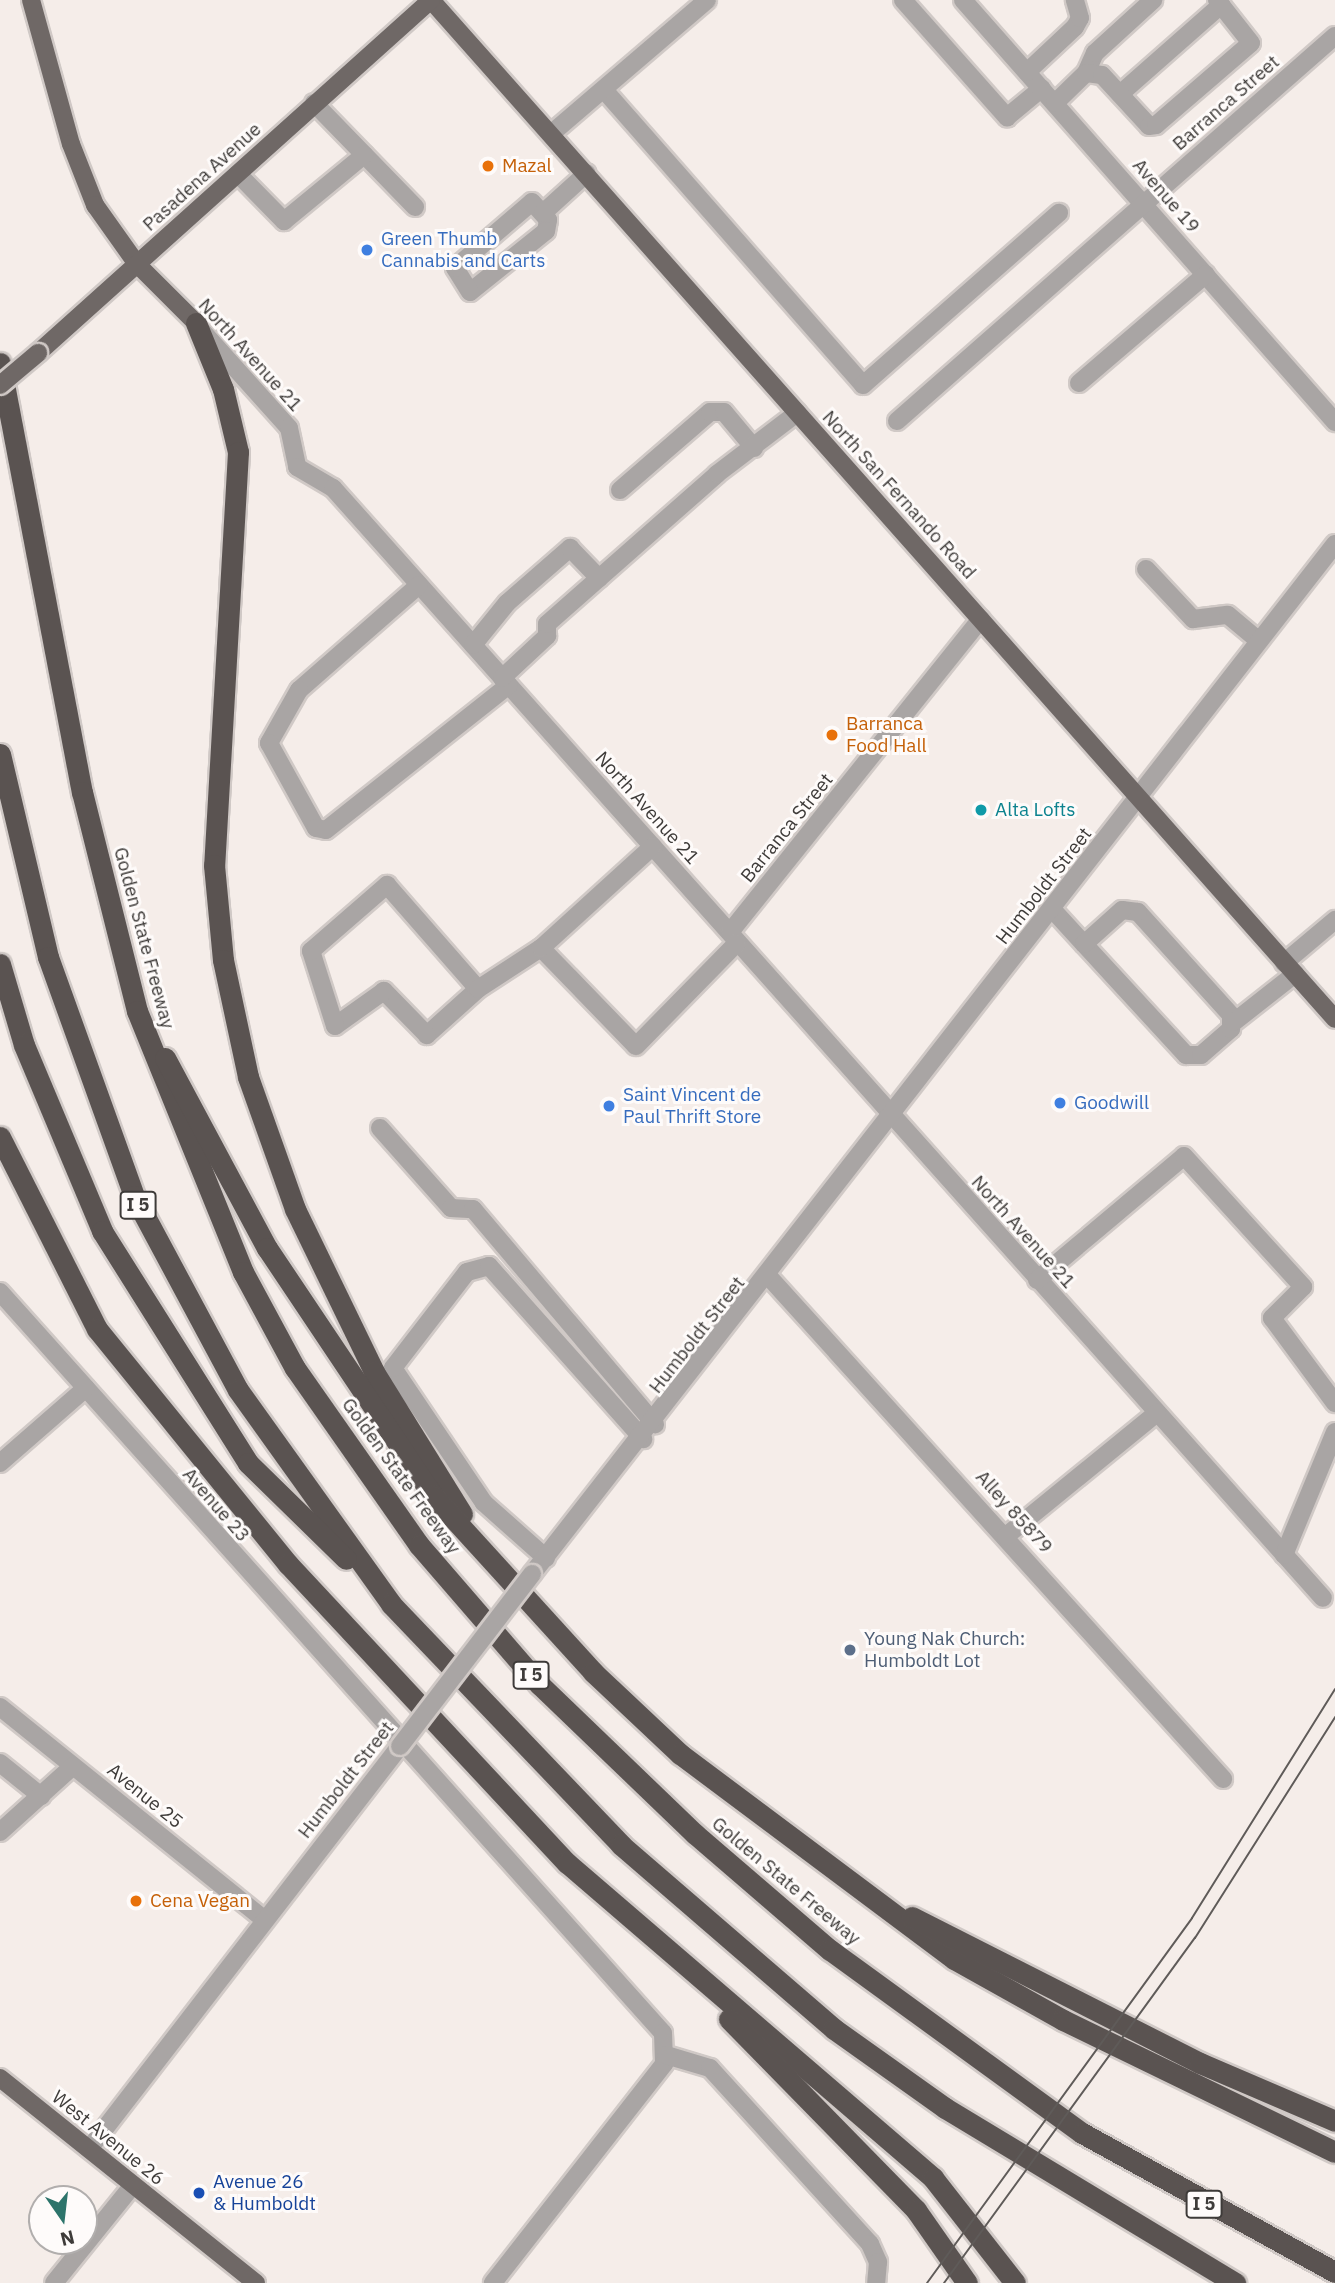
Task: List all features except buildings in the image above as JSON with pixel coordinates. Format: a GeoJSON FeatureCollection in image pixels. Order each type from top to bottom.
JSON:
{"type":"FeatureCollection","features":[{"type":"Feature","properties":{"kind":"highway"},"geometry":{"type":"LineString","coordinates":[[195,323],[223,389],[238,452],[214,865],[223,960],[248,1077],[295,1209],[374,1372],[490,1561]]}},
{"type":"Feature","properties":{"kind":"highway","name":"Golden State Freeway"},"geometry":{"type":"LineString","coordinates":[[0,363],[82,792],[137,1012],[186,1144],[295,1367],[419,1545],[539,1684],[695,1834],[841,1958],[1083,2133],[1274,2244],[1335,2272]]}},
{"type":"Feature","properties":{"kind":"highway","name":"I 5"},"geometry":{"type":"LineString","coordinates":[[0,754],[48,957],[134,1196],[238,1390],[391,1604],[621,1845],[834,2029],[945,2108],[1235,2283]]}},
{"type":"Feature","properties":{"kind":"highway"},"geometry":{"type":"LineString","coordinates":[[0,964],[68,1156],[174,1353],[248,1463],[391,1604]]}},
{"type":"Feature","properties":{"kind":"highway"},"geometry":{"type":"LineString","coordinates":[[137,1012],[267,1248],[347,1374],[433,1496],[490,1561],[680,1754],[954,1959],[1063,2020],[1299,2137],[1335,2152]]}},
{"type":"Feature","properties":{"kind":"highway"},"geometry":{"type":"LineString","coordinates":[[0,1137],[97,1329],[170,1426],[499,1796],[657,1944],[916,2210],[967,2283]]}},
{"type":"Feature","properties":{"kind":"highway"},"geometry":{"type":"LineString","coordinates":[[879,1902],[1200,2063],[1335,2121]]}},
{"type":"Feature","properties":{"kind":"highway"},"geometry":{"type":"LineString","coordinates":[[657,1944],[933,2178],[1015,2283]]}},
{"type":"Feature","properties":{"kind":"highway"},"geometry":{"type":"LineString","coordinates":[[1299,2137],[1335,2169]]}},
{"type":"Feature","properties":{"kind":"main road","name":"North Avenue 21"},"geometry":{"type":"LineString","coordinates":[[31,0],[71,144],[95,205],[137,264],[195,323]]}},
{"type":"Feature","properties":{"kind":"main road","name":"Pasadena Avenue"},"geometry":{"type":"LineString","coordinates":[[0,385],[431,0]]}},
{"type":"Feature","properties":{"kind":"main road","name":"North San Fernando Road"},"geometry":{"type":"LineString","coordinates":[[431,0],[552,133],[1139,800],[1335,1018]]}},
{"type":"Feature","properties":{"kind":"main road","name":"West Avenue 26"},"geometry":{"type":"LineString","coordinates":[[0,2078],[256,2283]]}},
{"type":"Feature","properties":{"kind":"street"},"geometry":{"type":"LineString","coordinates":[[552,133],[605,91],[707,0]]}},
{"type":"Feature","properties":{"kind":"street"},"geometry":{"type":"LineString","coordinates":[[903,0],[1007,117],[1042,89]]}},
{"type":"Feature","properties":{"kind":"street","name":"Avenue 19"},"geometry":{"type":"LineString","coordinates":[[963,0],[1335,422]]}},
{"type":"Feature","properties":{"kind":"street"},"geometry":{"type":"LineString","coordinates":[[1027,72],[1075,27],[1080,18],[1076,0]]}},
{"type":"Feature","properties":{"kind":"street"},"geometry":{"type":"LineString","coordinates":[[1055,103],[1086,73],[1094,53],[1153,0]]}},
{"type":"Feature","properties":{"kind":"street"},"geometry":{"type":"LineString","coordinates":[[1086,73],[1102,75],[1149,126],[1251,43],[1219,2],[1120,94]]}},
{"type":"Feature","properties":{"kind":"street","name":"Barranca Street"},"geometry":{"type":"LineString","coordinates":[[897,421],[1335,36]]}},
{"type":"Feature","properties":{"kind":"street"},"geometry":{"type":"LineString","coordinates":[[605,91],[863,385],[1059,213]]}},
{"type":"Feature","properties":{"kind":"street"},"geometry":{"type":"LineString","coordinates":[[314,103],[415,207]]}},
{"type":"Feature","properties":{"kind":"street"},"geometry":{"type":"LineString","coordinates":[[237,174],[284,221],[364,155]]}},
{"type":"Feature","properties":{"kind":"street"},"geometry":{"type":"LineString","coordinates":[[543,213],[587,173]]}},
{"type":"Feature","properties":{"kind":"street"},"geometry":{"type":"LineString","coordinates":[[533,202],[543,213],[546,231],[470,292],[455,268],[522,205],[533,202]]}},
{"type":"Feature","properties":{"kind":"street"},"geometry":{"type":"LineString","coordinates":[[1079,383],[1206,274]]}},
{"type":"Feature","properties":{"kind":"street","name":"North Avenue 21"},"geometry":{"type":"LineString","coordinates":[[195,323],[289,428],[297,467],[333,488],[1323,1598]]}},
{"type":"Feature","properties":{"kind":"street"},"geometry":{"type":"LineString","coordinates":[[620,490],[710,412],[724,412],[754,448]]}},
{"type":"Feature","properties":{"kind":"street"},"geometry":{"type":"LineString","coordinates":[[419,585],[299,690],[269,743],[316,828],[326,830],[506,681],[547,636],[547,624],[797,413]]}},
{"type":"Feature","properties":{"kind":"street","name":"Humboldt Street"},"geometry":{"type":"LineString","coordinates":[[89,2149],[532,1574],[643,1439],[893,1119],[1335,544]]}},
{"type":"Feature","properties":{"kind":"street"},"geometry":{"type":"LineString","coordinates":[[473,645],[507,603],[570,548],[599,578]]}},
{"type":"Feature","properties":{"kind":"street"},"geometry":{"type":"LineString","coordinates":[[1146,569],[1194,619],[1228,615],[1259,641]]}},
{"type":"Feature","properties":{"kind":"street","name":"Barranca Street"},"geometry":{"type":"LineString","coordinates":[[541,948],[636,1046],[734,938],[981,619]]}},
{"type":"Feature","properties":{"kind":"street"},"geometry":{"type":"LineString","coordinates":[[478,989],[387,885],[312,951],[335,1026],[384,991],[427,1035],[478,989],[541,948],[653,846]]}},
{"type":"Feature","properties":{"kind":"street"},"geometry":{"type":"LineString","coordinates":[[1084,944],[1131,908],[1234,1022]]}},
{"type":"Feature","properties":{"kind":"street"},"geometry":{"type":"LineString","coordinates":[[1052,909],[1186,1055],[1201,1055],[1290,969],[1335,920]]}},
{"type":"Feature","properties":{"kind":"street"},"geometry":{"type":"LineString","coordinates":[[380,1128],[451,1208],[473,1209],[654,1424]]}},
{"type":"Feature","properties":{"kind":"street"},"geometry":{"type":"LineString","coordinates":[[1037,1280],[1184,1156],[1303,1287],[1272,1318],[1335,1403]]}},
{"type":"Feature","properties":{"kind":"street"},"geometry":{"type":"LineString","coordinates":[[546,1558],[484,1503],[393,1368],[467,1272],[489,1265],[643,1439]]}},
{"type":"Feature","properties":{"kind":"street","name":"Alley 85879"},"geometry":{"type":"LineString","coordinates":[[769,1277],[1223,1779]]}},
{"type":"Feature","properties":{"kind":"street","name":"Avenue 23"},"geometry":{"type":"LineString","coordinates":[[0,1292],[400,1746],[656,2020],[666,2055]]}},
{"type":"Feature","properties":{"kind":"street"},"geometry":{"type":"LineString","coordinates":[[0,1463],[86,1388]]}},
{"type":"Feature","properties":{"kind":"street"},"geometry":{"type":"LineString","coordinates":[[1006,1536],[1157,1413]]}},
{"type":"Feature","properties":{"kind":"street"},"geometry":{"type":"LineString","coordinates":[[1284,1555],[1335,1432]]}},
{"type":"Feature","properties":{"kind":"street","name":"Avenue 25"},"geometry":{"type":"LineString","coordinates":[[0,1707],[264,1919]]}},
{"type":"Feature","properties":{"kind":"street"},"geometry":{"type":"LineString","coordinates":[[0,1763],[41,1796]]}},
{"type":"Feature","properties":{"kind":"street"},"geometry":{"type":"LineString","coordinates":[[0,1832],[73,1766]]}},
{"type":"Feature","properties":{"kind":"street"},"geometry":{"type":"LineString","coordinates":[[493,2283],[666,2055],[710,2067],[870,2244],[878,2262],[876,2283]]}},
{"type":"Feature","properties":{"kind":"street"},"geometry":{"type":"LineString","coordinates":[[54,2283],[133,2185]]}},
{"type":"Feature","properties":{"kind":"tram line"},"geometry":{"type":"LineString","coordinates":[[927,2283],[1192,1918],[1335,1689]]}},
{"type":"Feature","properties":{"kind":"tram line"},"geometry":{"type":"LineString","coordinates":[[944,2283],[1195,1938],[1335,1717]]}},
{"type":"Feature","properties":{"kind":"place","name":"Mazal"},"geometry":{"type":"Point","coordinates":[488,166]}},
{"type":"Feature","properties":{"kind":"place","name":"Green Thumb Cannabis and Carts"},"geometry":{"type":"Point","coordinates":[367,250]}},
{"type":"Feature","properties":{"kind":"place","name":"Barranca Food Hall"},"geometry":{"type":"Point","coordinates":[832,735]}},
{"type":"Feature","properties":{"kind":"place","name":"Alta Lofts"},"geometry":{"type":"Point","coordinates":[981,810]}},
{"type":"Feature","properties":{"kind":"place","name":"Goodwill"},"geometry":{"type":"Point","coordinates":[1060,1103]}},
{"type":"Feature","properties":{"kind":"place","name":"Saint Vincent de Paul Thrift Store"},"geometry":{"type":"Point","coordinates":[609,1106]}},
{"type":"Feature","properties":{"kind":"place","name":"Young Nak Church: Humboldt Lot"},"geometry":{"type":"Point","coordinates":[850,1650]}},
{"type":"Feature","properties":{"kind":"place","name":"Cena Vegan"},"geometry":{"type":"Point","coordinates":[136,1901]}},
{"type":"Feature","properties":{"kind":"place","name":"Avenue 26 & Humboldt"},"geometry":{"type":"Point","coordinates":[199,2193]}}]}
